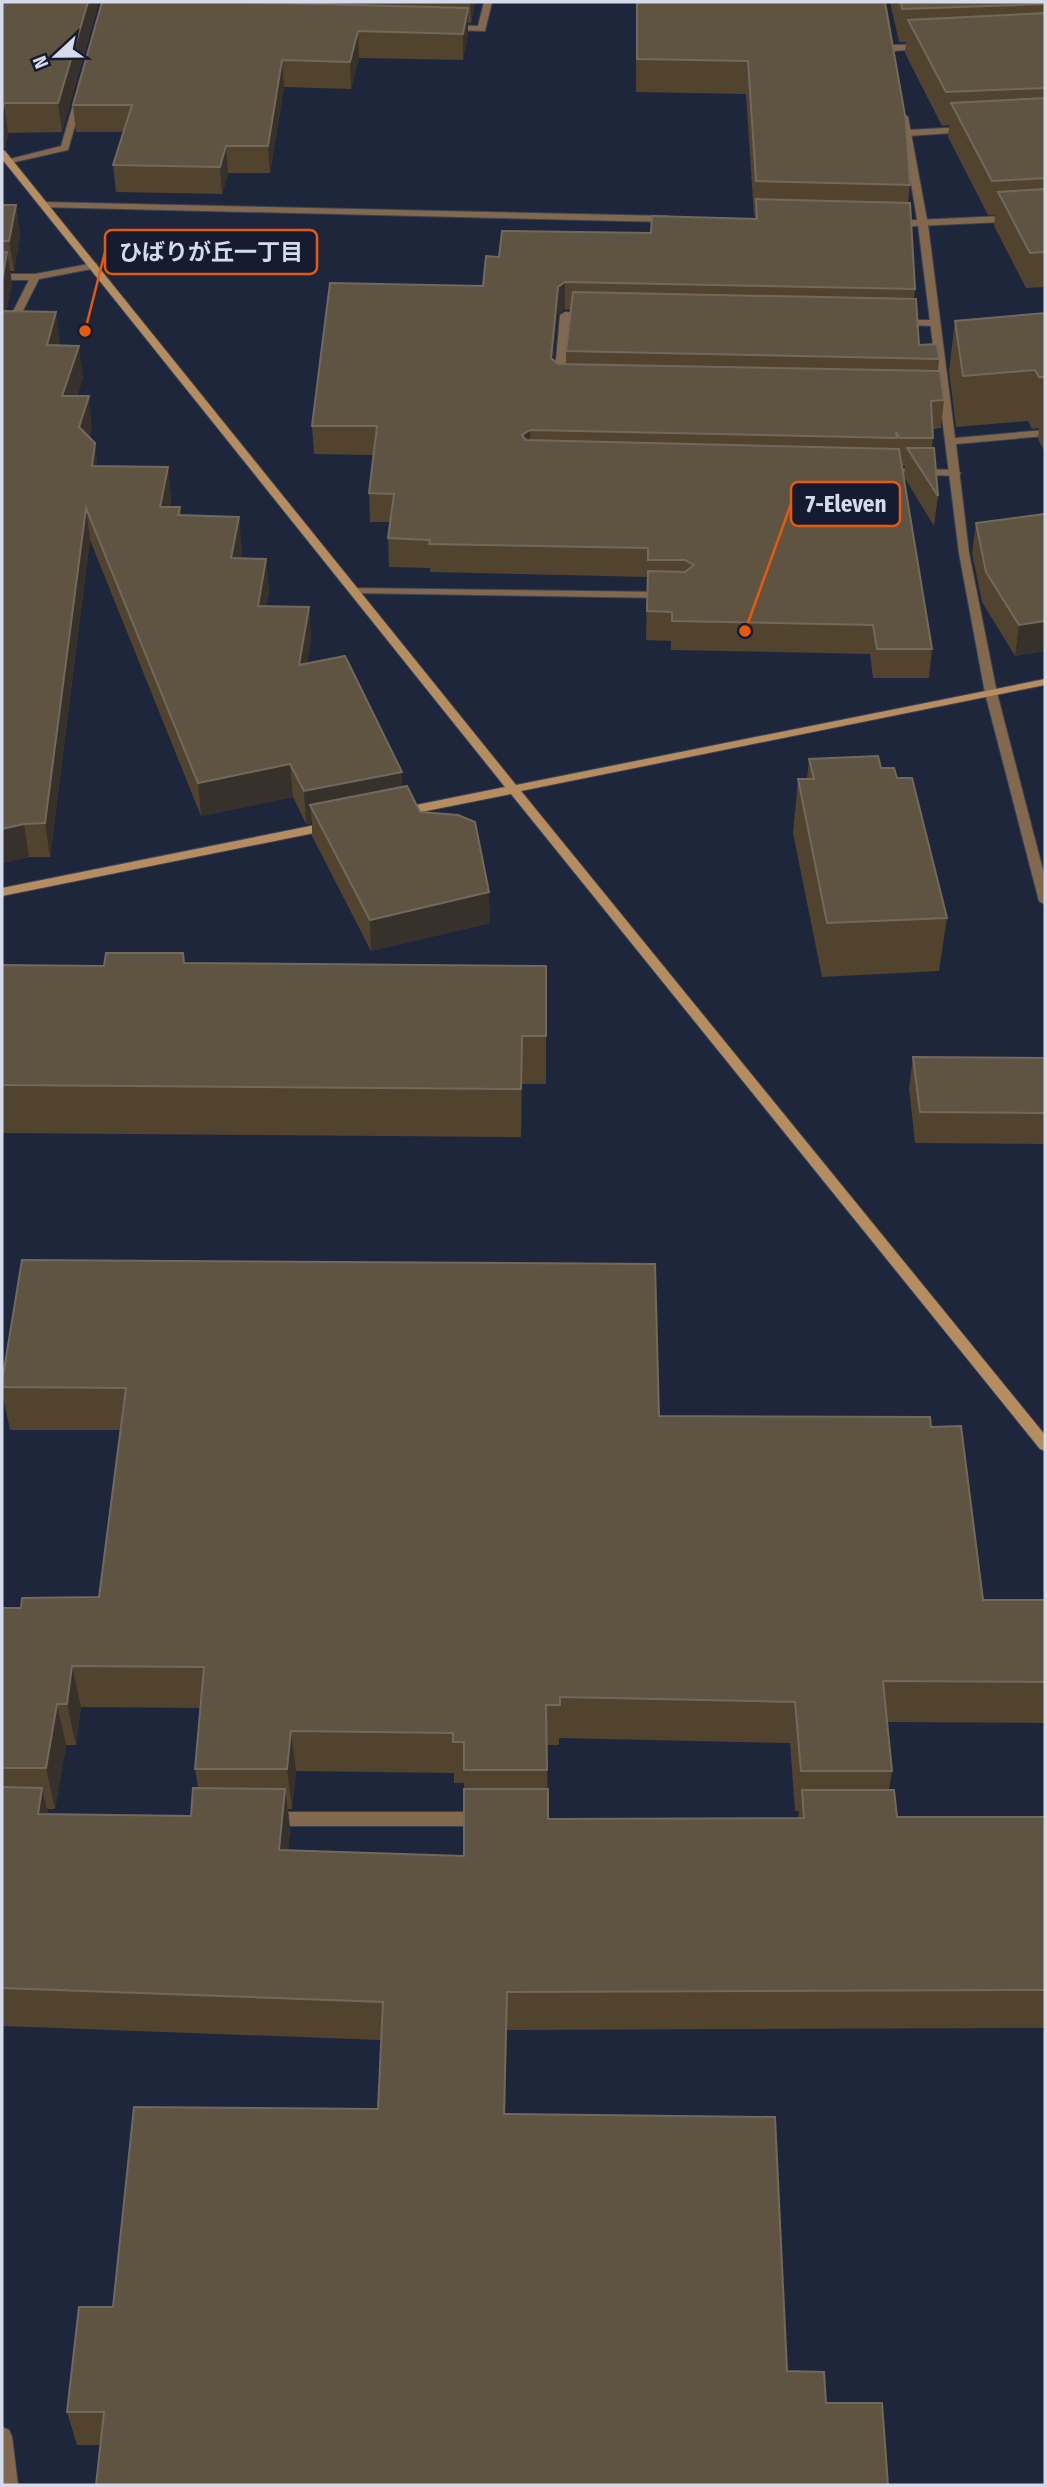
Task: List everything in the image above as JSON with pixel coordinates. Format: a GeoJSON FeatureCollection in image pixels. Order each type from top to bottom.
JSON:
{"type":"FeatureCollection","features":[{"type":"Feature","properties":{"kind":"street"},"geometry":{"type":"LineString","coordinates":[[441,28],[482,29],[488,2]]}},
{"type":"Feature","properties":{"kind":"street"},"geometry":{"type":"LineString","coordinates":[[890,36],[895,60]]}},
{"type":"Feature","properties":{"kind":"street"},"geometry":{"type":"LineString","coordinates":[[893,48],[934,46]]}},
{"type":"Feature","properties":{"kind":"street"},"geometry":{"type":"LineString","coordinates":[[83,83],[65,148],[6,157],[513,789],[1045,1445]]}},
{"type":"Feature","properties":{"kind":"street"},"geometry":{"type":"LineString","coordinates":[[903,109],[923,225],[964,552],[991,693],[1042,874],[1045,901]]}},
{"type":"Feature","properties":{"kind":"street"},"geometry":{"type":"LineString","coordinates":[[907,134],[976,130]]}},
{"type":"Feature","properties":{"kind":"street"},"geometry":{"type":"LineString","coordinates":[[44,205],[686,219]]}},
{"type":"Feature","properties":{"kind":"street"},"geometry":{"type":"LineString","coordinates":[[881,224],[923,225],[1045,218]]}},
{"type":"Feature","properties":{"kind":"street"},"geometry":{"type":"LineString","coordinates":[[2,277],[35,277],[94,266]]}},
{"type":"Feature","properties":{"kind":"street"},"geometry":{"type":"LineString","coordinates":[[2,342],[35,277]]}},
{"type":"Feature","properties":{"kind":"street"},"geometry":{"type":"LineString","coordinates":[[572,386],[558,386],[565,315],[592,316]]}},
{"type":"Feature","properties":{"kind":"street"},"geometry":{"type":"LineString","coordinates":[[894,322],[935,323]]}},
{"type":"Feature","properties":{"kind":"street"},"geometry":{"type":"LineString","coordinates":[[929,393],[943,394]]}},
{"type":"Feature","properties":{"kind":"street"},"geometry":{"type":"LineString","coordinates":[[952,441],[1045,433]]}},
{"type":"Feature","properties":{"kind":"street"},"geometry":{"type":"LineString","coordinates":[[874,471],[956,473]]}},
{"type":"Feature","properties":{"kind":"street"},"geometry":{"type":"LineString","coordinates":[[355,592],[684,595]]}},
{"type":"Feature","properties":{"kind":"street"},"geometry":{"type":"LineString","coordinates":[[393,814],[1045,682]]}},
{"type":"Feature","properties":{"kind":"street"},"geometry":{"type":"LineString","coordinates":[[2,892],[339,825]]}},
{"type":"Feature","properties":{"kind":"street"},"geometry":{"type":"LineString","coordinates":[[252,1819],[503,1819]]}},
{"type":"Feature","properties":{"kind":"street"},"geometry":{"type":"LineString","coordinates":[[2,2437],[8,2485]]}},
{"type":"Feature","properties":{"kind":"building"},"geometry":{"type":"Polygon","coordinates":[[[2,2],[88,2],[58,103],[4,103],[2,113],[2,2]]]}},
{"type":"Feature","properties":{"kind":"building"},"geometry":{"type":"Polygon","coordinates":[[[102,2],[248,2],[468,8],[463,34],[358,31],[350,62],[282,60],[268,146],[226,146],[220,167],[113,165],[132,105],[73,105],[102,2]]]}},
{"type":"Feature","properties":{"kind":"building"},"geometry":{"type":"Polygon","coordinates":[[[637,2],[885,2],[906,121],[910,185],[756,181],[748,61],[637,59],[637,2]]]}},
{"type":"Feature","properties":{"kind":"building"},"geometry":{"type":"Polygon","coordinates":[[[901,2],[1045,2],[1045,4],[902,9],[901,2]]]}},
{"type":"Feature","properties":{"kind":"building"},"geometry":{"type":"Polygon","coordinates":[[[1045,13],[1045,88],[946,92],[908,20],[1045,13]]]}},
{"type":"Feature","properties":{"kind":"building"},"geometry":{"type":"Polygon","coordinates":[[[1045,98],[1045,178],[992,181],[951,103],[1045,98]]]}},
{"type":"Feature","properties":{"kind":"building"},"geometry":{"type":"Polygon","coordinates":[[[1045,189],[1045,252],[1030,253],[998,192],[1045,189]]]}},
{"type":"Feature","properties":{"kind":"building"},"geometry":{"type":"Polygon","coordinates":[[[756,199],[910,203],[915,289],[565,282],[558,287],[551,358],[558,364],[940,371],[944,400],[931,401],[933,438],[900,438],[896,432],[897,438],[530,430],[522,435],[526,440],[899,449],[932,649],[877,649],[873,625],[672,621],[672,612],[647,611],[648,571],[685,572],[694,565],[685,560],[648,560],[648,548],[429,544],[430,540],[388,538],[394,494],[369,493],[377,426],[312,426],[330,283],[483,286],[486,256],[499,257],[502,231],[651,233],[652,216],[757,219],[756,199]]]}},
{"type":"Feature","properties":{"kind":"building"},"geometry":{"type":"Polygon","coordinates":[[[2,205],[16,205],[9,241],[2,241],[2,205]]]}},
{"type":"Feature","properties":{"kind":"building"},"geometry":{"type":"Polygon","coordinates":[[[2,252],[7,252],[2,281],[2,252]]]}},
{"type":"Feature","properties":{"kind":"building"},"geometry":{"type":"Polygon","coordinates":[[[573,292],[916,299],[919,345],[937,344],[939,359],[566,351],[573,292]]]}},
{"type":"Feature","properties":{"kind":"building"},"geometry":{"type":"Polygon","coordinates":[[[56,312],[47,345],[79,346],[62,396],[89,396],[79,427],[95,443],[92,466],[168,467],[160,507],[180,507],[178,515],[239,517],[231,558],[266,559],[258,606],[309,607],[299,665],[345,656],[402,772],[304,791],[290,764],[198,783],[86,508],[45,823],[2,829],[2,313],[56,312]]]}},
{"type":"Feature","properties":{"kind":"building"},"geometry":{"type":"Polygon","coordinates":[[[1045,313],[1045,377],[1039,377],[1035,370],[963,376],[955,321],[1045,313]]]}},
{"type":"Feature","properties":{"kind":"building"},"geometry":{"type":"Polygon","coordinates":[[[907,448],[934,448],[938,496],[907,448]]]}},
{"type":"Feature","properties":{"kind":"building"},"geometry":{"type":"Polygon","coordinates":[[[1045,514],[1045,621],[1019,625],[986,572],[976,523],[1045,514]]]}},
{"type":"Feature","properties":{"kind":"building"},"geometry":{"type":"Polygon","coordinates":[[[878,756],[881,768],[894,768],[897,778],[912,778],[947,918],[827,923],[798,779],[814,779],[809,759],[878,756]]]}},
{"type":"Feature","properties":{"kind":"building"},"geometry":{"type":"Polygon","coordinates":[[[407,786],[420,812],[458,815],[475,822],[489,892],[370,920],[310,805],[407,786]]]}},
{"type":"Feature","properties":{"kind":"building"},"geometry":{"type":"Polygon","coordinates":[[[106,953],[183,953],[184,963],[546,966],[546,1036],[522,1036],[521,1089],[2,1085],[2,965],[104,966],[106,953]]]}},
{"type":"Feature","properties":{"kind":"building"},"geometry":{"type":"Polygon","coordinates":[[[913,1057],[1045,1058],[1045,1113],[920,1112],[913,1057]]]}},
{"type":"Feature","properties":{"kind":"building"},"geometry":{"type":"Polygon","coordinates":[[[22,1260],[655,1264],[659,1416],[930,1417],[931,1427],[961,1426],[983,1600],[1045,1600],[1045,1682],[883,1681],[892,1771],[801,1771],[795,1702],[560,1697],[560,1705],[546,1705],[547,1770],[464,1770],[464,1742],[453,1742],[453,1733],[291,1731],[287,1769],[195,1769],[204,1667],[72,1666],[67,1704],[57,1704],[46,1768],[2,1768],[2,1608],[21,1608],[22,1598],[99,1597],[126,1388],[2,1387],[22,1260]]]}},
{"type":"Feature","properties":{"kind":"building"},"geometry":{"type":"Polygon","coordinates":[[[2,1787],[42,1788],[38,1814],[191,1816],[193,1788],[285,1789],[279,1850],[464,1856],[464,1789],[548,1789],[548,1819],[804,1818],[802,1790],[894,1790],[897,1817],[1045,1817],[1045,1990],[507,1992],[504,2114],[775,2117],[787,2371],[824,2372],[826,2403],[882,2403],[888,2485],[96,2485],[104,2412],[67,2412],[79,2307],[113,2307],[134,2107],[378,2109],[383,2002],[2,1988],[2,1787]]]}},
{"type":"Feature","properties":{"kind":"place","name":"ひばりが丘一丁目"},"geometry":{"type":"Point","coordinates":[85,331]}},
{"type":"Feature","properties":{"kind":"place","name":"7-Eleven"},"geometry":{"type":"Point","coordinates":[745,631]}}]}
